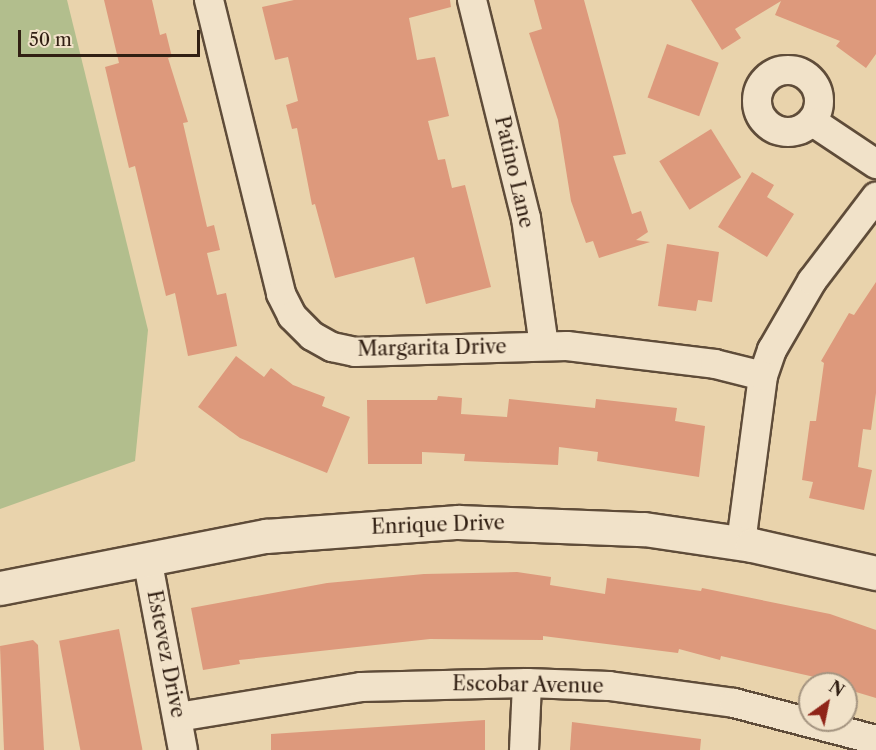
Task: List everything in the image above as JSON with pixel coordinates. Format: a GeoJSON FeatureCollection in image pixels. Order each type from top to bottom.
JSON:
{"type":"FeatureCollection","features":[{"type":"Feature","properties":{"kind":"street","name":"Margarita Drive"},"geometry":{"type":"LineString","coordinates":[[209,0],[281,294],[292,316],[332,347],[355,352],[544,346],[652,355],[763,376]]}},
{"type":"Feature","properties":{"kind":"street","name":"Patino Lane"},"geometry":{"type":"LineString","coordinates":[[472,0],[526,218],[544,346]]}},
{"type":"Feature","properties":{"kind":"street"},"geometry":{"type":"LineString","coordinates":[[813,122],[876,164]]}},
{"type":"Feature","properties":{"kind":"street"},"geometry":{"type":"LineString","coordinates":[[741,543],[763,376],[789,315],[876,197]]}},
{"type":"Feature","properties":{"kind":"street","name":"Enrique Drive"},"geometry":{"type":"LineString","coordinates":[[0,588],[266,536],[458,522],[644,529],[741,543],[876,573]]}},
{"type":"Feature","properties":{"kind":"street","name":"Estevez Drive"},"geometry":{"type":"LineString","coordinates":[[147,558],[183,750]]}},
{"type":"Feature","properties":{"kind":"street"},"geometry":{"type":"LineString","coordinates":[[524,750],[526,683]]}},
{"type":"Feature","properties":{"kind":"street","name":"Escobar Avenue"},"geometry":{"type":"LineString","coordinates":[[178,717],[361,687],[526,683],[664,692],[762,709],[845,741],[876,740]]}},
{"type":"Feature","properties":{"kind":"green space"},"geometry":{"type":"Polygon","coordinates":[[[0,0],[67,0],[148,330],[135,461],[0,509],[0,0]]]}},
{"type":"Feature","properties":{"kind":"building"},"geometry":{"type":"Polygon","coordinates":[[[104,0],[152,0],[160,35],[166,33],[172,57],[168,58],[188,122],[183,123],[207,227],[214,225],[220,250],[207,253],[217,295],[226,293],[237,346],[188,356],[175,293],[166,296],[135,166],[129,168],[116,114],[105,67],[119,63],[104,0]]]}},
{"type":"Feature","properties":{"kind":"building"},"geometry":{"type":"Polygon","coordinates":[[[294,0],[450,0],[451,7],[409,18],[417,60],[435,57],[449,116],[428,121],[438,160],[445,159],[452,188],[465,185],[491,287],[426,304],[414,257],[335,278],[315,204],[312,205],[297,128],[292,129],[286,105],[298,101],[288,57],[275,60],[262,7],[294,0]]]}},
{"type":"Feature","properties":{"kind":"building"},"geometry":{"type":"Polygon","coordinates":[[[534,0],[584,0],[626,154],[613,156],[632,214],[641,211],[648,232],[636,240],[650,242],[599,258],[593,241],[586,243],[571,201],[558,120],[529,33],[542,29],[534,0]]]}},
{"type":"Feature","properties":{"kind":"building"},"geometry":{"type":"Polygon","coordinates":[[[691,0],[876,0],[876,54],[866,68],[836,46],[840,41],[775,15],[781,1],[735,29],[741,38],[722,50],[691,0]]]}},
{"type":"Feature","properties":{"kind":"building"},"geometry":{"type":"Polygon","coordinates":[[[667,44],[719,63],[699,116],[648,98],[667,44]]]}},
{"type":"Feature","properties":{"kind":"building"},"geometry":{"type":"Polygon","coordinates":[[[711,129],[741,177],[689,210],[659,161],[711,129]]]}},
{"type":"Feature","properties":{"kind":"building"},"geometry":{"type":"Polygon","coordinates":[[[752,172],[774,185],[767,197],[794,214],[767,257],[718,227],[752,172]]]}},
{"type":"Feature","properties":{"kind":"building"},"geometry":{"type":"Polygon","coordinates":[[[667,244],[719,252],[712,302],[698,300],[696,311],[658,306],[667,244]]]}},
{"type":"Feature","properties":{"kind":"building"},"geometry":{"type":"Polygon","coordinates":[[[876,282],[876,393],[871,430],[863,429],[858,467],[872,470],[864,510],[809,498],[813,482],[802,480],[810,421],[816,421],[824,363],[821,361],[849,313],[854,315],[876,282]]]}},
{"type":"Feature","properties":{"kind":"building"},"geometry":{"type":"Polygon","coordinates":[[[236,356],[264,377],[271,368],[293,385],[325,397],[322,406],[350,417],[327,473],[240,438],[198,407],[236,356]]]}},
{"type":"Feature","properties":{"kind":"building"},"geometry":{"type":"Polygon","coordinates":[[[438,396],[462,398],[461,414],[507,417],[509,399],[595,408],[596,399],[677,408],[675,421],[705,426],[699,477],[597,461],[598,452],[559,447],[558,465],[464,461],[465,454],[422,452],[422,464],[368,464],[367,400],[437,400],[438,396]]]}},
{"type":"Feature","properties":{"kind":"building"},"geometry":{"type":"Polygon","coordinates":[[[517,572],[551,577],[550,585],[605,594],[607,578],[701,591],[702,588],[830,614],[876,630],[876,698],[858,693],[858,672],[798,673],[721,656],[720,660],[679,649],[678,653],[543,636],[543,640],[430,639],[239,660],[240,664],[203,670],[191,608],[327,583],[424,574],[517,572]]]}},
{"type":"Feature","properties":{"kind":"building"},"geometry":{"type":"Polygon","coordinates":[[[119,629],[142,750],[80,750],[59,641],[119,629]]]}},
{"type":"Feature","properties":{"kind":"building"},"geometry":{"type":"Polygon","coordinates":[[[33,640],[38,645],[44,750],[4,750],[0,646],[33,640]]]}},
{"type":"Feature","properties":{"kind":"building"},"geometry":{"type":"Polygon","coordinates":[[[485,720],[485,750],[271,750],[271,734],[485,720]]]}},
{"type":"Feature","properties":{"kind":"building"},"geometry":{"type":"Polygon","coordinates":[[[572,722],[701,739],[700,750],[570,750],[572,722]]]}}]}
